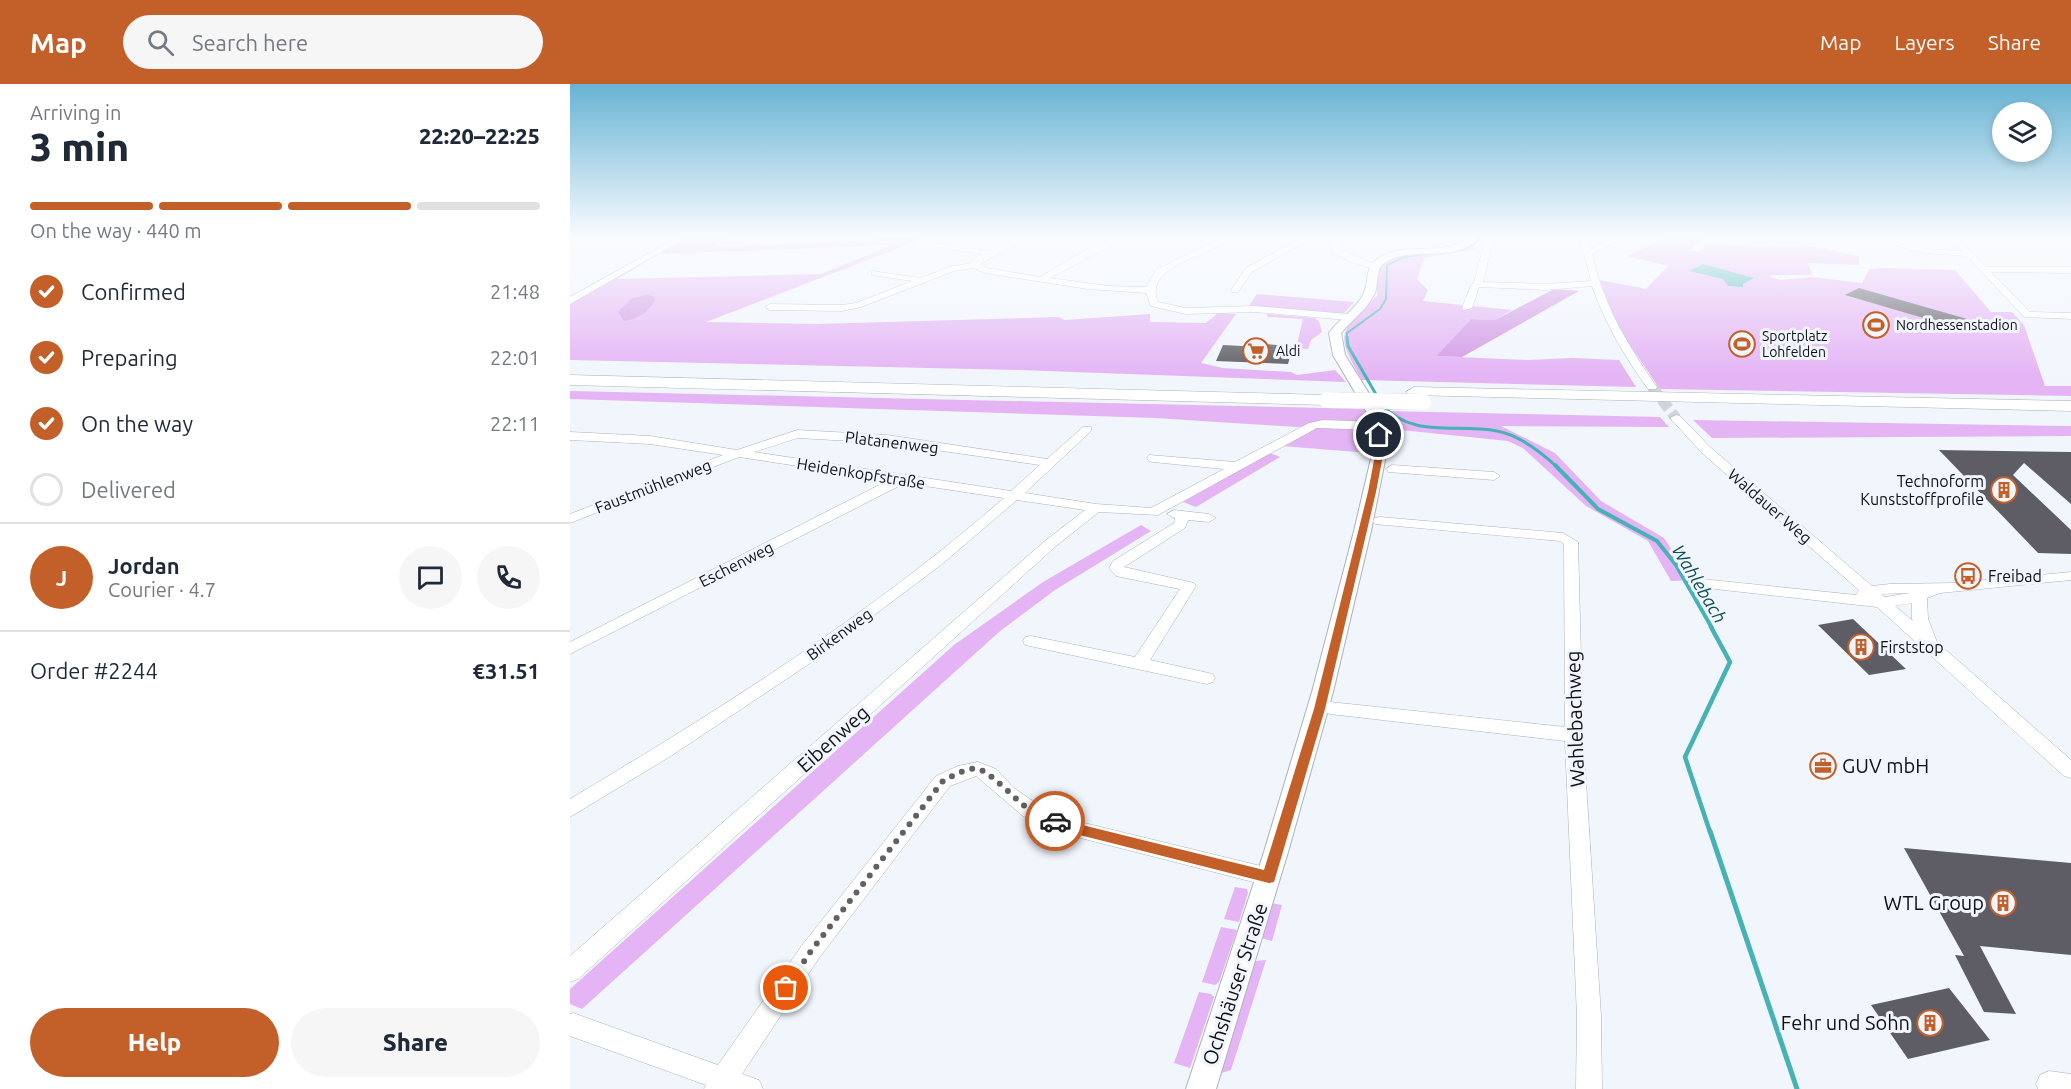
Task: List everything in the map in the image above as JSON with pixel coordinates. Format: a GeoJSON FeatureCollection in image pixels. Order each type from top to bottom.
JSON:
{"type":"FeatureCollection","features":[{"type":"Feature","properties":{"kind":"highway"},"geometry":{"type":"LineString","coordinates":[[570,369],[2071,418]]}},
{"type":"Feature","properties":{"kind":"highway"},"geometry":{"type":"LineString","coordinates":[[570,380],[1324,394]]}},
{"type":"Feature","properties":{"kind":"highway"},"geometry":{"type":"LineString","coordinates":[[1419,397],[2071,406]]}},
{"type":"Feature","properties":{"kind":"main road"},"geometry":{"type":"LineString","coordinates":[[1372,284],[1370,293],[1335,333],[1335,344],[1343,364],[1372,410],[1378,426]]}},
{"type":"Feature","properties":{"kind":"main road","name":"Ochshäuser Straße"},"geometry":{"type":"LineString","coordinates":[[1201,1089],[1269,878],[1319,709],[1369,504],[1380,450],[1378,426]]}},
{"type":"Feature","properties":{"kind":"street"},"geometry":{"type":"LineString","coordinates":[[570,302],[601,284]]}},
{"type":"Feature","properties":{"kind":"street"},"geometry":{"type":"LineString","coordinates":[[770,307],[842,308],[864,303],[911,284]]}},
{"type":"Feature","properties":{"kind":"street"},"geometry":{"type":"LineString","coordinates":[[1079,284],[1123,290],[1150,290]]}},
{"type":"Feature","properties":{"kind":"street"},"geometry":{"type":"LineString","coordinates":[[1152,284],[1150,290],[1154,304],[1164,308],[1209,311],[1274,310],[1348,317]]}},
{"type":"Feature","properties":{"kind":"street"},"geometry":{"type":"LineString","coordinates":[[1235,290],[1238,284]]}},
{"type":"Feature","properties":{"kind":"street"},"geometry":{"type":"LineString","coordinates":[[1467,308],[1475,285],[1478,284],[1537,287],[1582,284]]}},
{"type":"Feature","properties":{"kind":"street"},"geometry":{"type":"LineString","coordinates":[[1595,284],[1618,340],[1652,387]]}},
{"type":"Feature","properties":{"kind":"street"},"geometry":{"type":"LineString","coordinates":[[1999,284],[2027,315],[2071,316]]}},
{"type":"Feature","properties":{"kind":"street","name":"Waldauer Weg"},"geometry":{"type":"LineString","coordinates":[[1676,418],[1706,450],[1867,597],[1932,646],[2071,771]]}},
{"type":"Feature","properties":{"kind":"street"},"geometry":{"type":"LineString","coordinates":[[1153,512],[1313,425],[1323,423],[1378,426]]}},
{"type":"Feature","properties":{"kind":"street","name":"Birkenweg"},"geometry":{"type":"LineString","coordinates":[[570,809],[678,744],[832,640],[937,561],[1087,429]]}},
{"type":"Feature","properties":{"kind":"street","name":"Platanenweg"},"geometry":{"type":"LineString","coordinates":[[736,454],[785,437],[814,434],[887,439],[1049,463]]}},
{"type":"Feature","properties":{"kind":"street","name":"Heidenkopfstraße"},"geometry":{"type":"LineString","coordinates":[[570,436],[650,440],[1096,508],[1209,518]]}},
{"type":"Feature","properties":{"kind":"street","name":"Faustmühlenweg"},"geometry":{"type":"LineString","coordinates":[[570,519],[736,454]]}},
{"type":"Feature","properties":{"kind":"street"},"geometry":{"type":"LineString","coordinates":[[1153,458],[1236,466]]}},
{"type":"Feature","properties":{"kind":"street"},"geometry":{"type":"LineString","coordinates":[[1392,469],[1494,476]]}},
{"type":"Feature","properties":{"kind":"street","name":"Eschenweg"},"geometry":{"type":"LineString","coordinates":[[570,650],[902,479]]}},
{"type":"Feature","properties":{"kind":"street","name":"Eibenweg"},"geometry":{"type":"LineString","coordinates":[[570,971],[1051,543],[1096,508]]}},
{"type":"Feature","properties":{"kind":"street"},"geometry":{"type":"LineString","coordinates":[[1139,663],[1190,586],[1121,573],[1116,568],[1118,564],[1180,525],[1183,515]]}},
{"type":"Feature","properties":{"kind":"street","name":"Wahlebachweg"},"geometry":{"type":"LineString","coordinates":[[1380,521],[1563,537],[1571,542],[1574,735],[1589,1016],[1589,1089]]}},
{"type":"Feature","properties":{"kind":"street"},"geometry":{"type":"LineString","coordinates":[[1867,597],[1884,589],[1938,589],[2026,579],[2070,577]]}},
{"type":"Feature","properties":{"kind":"street"},"geometry":{"type":"LineString","coordinates":[[1702,584],[1904,600],[1938,589]]}},
{"type":"Feature","properties":{"kind":"street"},"geometry":{"type":"LineString","coordinates":[[1919,596],[1920,619],[1932,646]]}},
{"type":"Feature","properties":{"kind":"street"},"geometry":{"type":"LineString","coordinates":[[1031,641],[1207,678]]}},
{"type":"Feature","properties":{"kind":"street"},"geometry":{"type":"LineString","coordinates":[[1330,708],[1574,735]]}},
{"type":"Feature","properties":{"kind":"street"},"geometry":{"type":"LineString","coordinates":[[721,1085],[811,951],[914,818],[943,781],[965,771],[978,768],[1030,810],[1068,827],[1269,878]]}},
{"type":"Feature","properties":{"kind":"street"},"geometry":{"type":"LineString","coordinates":[[573,1025],[721,1085],[750,1089]]}},
{"type":"Feature","properties":{"kind":"shaded area"},"geometry":{"type":"Polygon","coordinates":[[[595,284],[806,284],[706,322],[817,324],[1059,317],[1065,320],[1150,314],[1150,322],[1206,323],[1218,313],[1236,314],[1201,363],[1223,368],[1291,372],[1297,375],[1335,370],[1346,382],[1019,370],[570,360],[570,298],[595,284]]]}},
{"type":"Feature","properties":{"kind":"shaded area"},"geometry":{"type":"Polygon","coordinates":[[[1377,284],[1422,284],[1428,290],[1423,301],[1512,310],[1495,320],[1471,319],[1436,356],[1528,360],[1572,358],[1619,360],[1636,387],[1362,380],[1347,353],[1345,334],[1354,318],[1377,296],[1377,284]]]}},
{"type":"Feature","properties":{"kind":"shaded area"},"geometry":{"type":"Polygon","coordinates":[[[1601,284],[1620,284],[1646,289],[1651,284],[1967,284],[1991,312],[2012,312],[2024,325],[2045,386],[2071,386],[2071,396],[1660,389],[1614,322],[1601,284]]]}},
{"type":"Feature","properties":{"kind":"shaded area"},"geometry":{"type":"Polygon","coordinates":[[[1554,289],[1579,291],[1462,357],[1436,356],[1471,319],[1495,320],[1554,289]]]}},
{"type":"Feature","properties":{"kind":"shaded area"},"geometry":{"type":"Polygon","coordinates":[[[648,294],[656,299],[650,307],[643,314],[624,321],[618,312],[631,299],[648,294]]]}},
{"type":"Feature","properties":{"kind":"shaded area"},"geometry":{"type":"Polygon","coordinates":[[[1257,294],[1354,302],[1343,314],[1249,306],[1257,294]]]}},
{"type":"Feature","properties":{"kind":"shaded area"},"geometry":{"type":"Polygon","coordinates":[[[1266,314],[1314,318],[1319,321],[1322,332],[1311,340],[1308,349],[1296,348],[1303,319],[1268,317],[1266,314]]]}},
{"type":"Feature","properties":{"kind":"shaded area"},"geometry":{"type":"Polygon","coordinates":[[[570,391],[1366,409],[1366,417],[1355,422],[1297,427],[1155,418],[570,399],[570,391]]]}},
{"type":"Feature","properties":{"kind":"shaded area"},"geometry":{"type":"Polygon","coordinates":[[[1382,411],[1660,417],[1669,427],[1501,426],[1555,453],[1601,501],[1664,538],[1692,580],[1671,581],[1648,541],[1586,506],[1523,448],[1508,441],[1401,430],[1390,426],[1382,411]]]}},
{"type":"Feature","properties":{"kind":"shaded area"},"geometry":{"type":"Polygon","coordinates":[[[1693,420],[2071,426],[2071,436],[1712,438],[1693,420]]]}},
{"type":"Feature","properties":{"kind":"shaded area"},"geometry":{"type":"Polygon","coordinates":[[[1316,427],[1372,428],[1369,453],[1282,446],[1316,427]]]}},
{"type":"Feature","properties":{"kind":"shaded area"},"geometry":{"type":"Polygon","coordinates":[[[1270,453],[1280,457],[1196,507],[1183,502],[1270,453]]]}},
{"type":"Feature","properties":{"kind":"shaded area"},"geometry":{"type":"Polygon","coordinates":[[[1141,525],[1151,531],[1055,590],[999,632],[582,1009],[570,1004],[570,989],[954,645],[1043,582],[1141,525]]]}},
{"type":"Feature","properties":{"kind":"shaded area"},"geometry":{"type":"Polygon","coordinates":[[[1235,887],[1247,889],[1248,893],[1239,922],[1224,919],[1235,887]]]}},
{"type":"Feature","properties":{"kind":"shaded area"},"geometry":{"type":"Polygon","coordinates":[[[1271,903],[1282,905],[1272,941],[1261,938],[1271,903]]]}},
{"type":"Feature","properties":{"kind":"shaded area"},"geometry":{"type":"Polygon","coordinates":[[[1221,927],[1237,930],[1219,982],[1215,985],[1202,982],[1221,927]]]}},
{"type":"Feature","properties":{"kind":"shaded area"},"geometry":{"type":"Polygon","coordinates":[[[1266,960],[1231,1070],[1218,1074],[1253,964],[1256,961],[1266,960]]]}},
{"type":"Feature","properties":{"kind":"shaded area"},"geometry":{"type":"Polygon","coordinates":[[[1199,992],[1211,994],[1214,997],[1190,1068],[1174,1063],[1199,992]]]}},
{"type":"Feature","properties":{"kind":"water"},"geometry":{"type":"Polygon","coordinates":[[[1726,284],[1743,284],[1743,287],[1726,284]]]}},
{"type":"Feature","properties":{"kind":"building"},"geometry":{"type":"Polygon","coordinates":[[[1859,288],[1974,321],[1961,329],[1845,295],[1859,288]]]}},
{"type":"Feature","properties":{"kind":"building","name":"Aldi"},"geometry":{"type":"Polygon","coordinates":[[[1263,344],[1293,346],[1288,364],[1216,361],[1223,345],[1262,347],[1263,344]]]}},
{"type":"Feature","properties":{"kind":"building","name":"Technoform Kunststoffprofile"},"geometry":{"type":"Polygon","coordinates":[[[1939,450],[2071,452],[2071,504],[2024,463],[2013,475],[2071,530],[2071,554],[2038,553],[1939,450]]]}},
{"type":"Feature","properties":{"kind":"building","name":"Firststop"},"geometry":{"type":"Polygon","coordinates":[[[1853,619],[1906,669],[1869,675],[1818,625],[1853,619]]]}},
{"type":"Feature","properties":{"kind":"building","name":"WTL Group"},"geometry":{"type":"Polygon","coordinates":[[[1904,848],[2071,863],[2071,955],[1980,946],[2016,1014],[1984,1012],[1955,955],[1964,956],[1904,848]]]}},
{"type":"Feature","properties":{"kind":"building","name":"Fehr und Sohn"},"geometry":{"type":"Polygon","coordinates":[[[1949,988],[1990,1040],[1908,1059],[1871,1005],[1949,988]]]}},
{"type":"Feature","properties":{"kind":"waterway","name":"Wahlebach"},"geometry":{"type":"LineString","coordinates":[[1347,337],[1347,333],[1380,309],[1386,299],[1386,284]]}},
{"type":"Feature","properties":{"kind":"waterway","name":"Wahlebach"},"geometry":{"type":"LineString","coordinates":[[1347,337],[1348,346],[1377,396]]}},
{"type":"Feature","properties":{"kind":"waterway","name":"Wahlebach"},"geometry":{"type":"LineString","coordinates":[[1382,405],[1394,416],[1421,426],[1482,429],[1505,433],[1529,445],[1557,467]]}},
{"type":"Feature","properties":{"kind":"waterway","name":"Wahlebach"},"geometry":{"type":"LineString","coordinates":[[1557,467],[1598,509],[1657,541],[1676,565],[1712,628]]}},
{"type":"Feature","properties":{"kind":"waterway","name":"Wahlebach"},"geometry":{"type":"LineString","coordinates":[[1710,832],[1685,757],[1730,662],[1711,627]]}},
{"type":"Feature","properties":{"kind":"waterway","name":"Wahlebach"},"geometry":{"type":"LineString","coordinates":[[1710,831],[1797,1089]]}},
{"type":"Feature","properties":{"kind":"tunnel"},"geometry":{"type":"LineString","coordinates":[[1652,387],[1676,418]]}},
{"type":"Feature","properties":{"kind":"way so far"},"geometry":{"type":"LineString","coordinates":[[786,988],[811,951],[943,781],[978,768],[1030,810],[1055,821]]}},
{"type":"Feature","properties":{"kind":"place","name":"Nordhessenstadion"},"geometry":{"type":"Point","coordinates":[1876,325]}},
{"type":"Feature","properties":{"kind":"place","name":"Sportplatz Lohfelden"},"geometry":{"type":"Point","coordinates":[1742,344]}},
{"type":"Feature","properties":{"kind":"place","name":"Aldi"},"geometry":{"type":"Point","coordinates":[1256,351]}},
{"type":"Feature","properties":{"kind":"place","name":"Technoform Kunststoffprofile"},"geometry":{"type":"Point","coordinates":[2004,490]}},
{"type":"Feature","properties":{"kind":"place","name":"Freibad"},"geometry":{"type":"Point","coordinates":[1968,576]}},
{"type":"Feature","properties":{"kind":"place","name":"Firststop"},"geometry":{"type":"Point","coordinates":[1861,647]}},
{"type":"Feature","properties":{"kind":"place","name":"GUV mbH"},"geometry":{"type":"Point","coordinates":[1823,766]}},
{"type":"Feature","properties":{"kind":"place","name":"WTL Group"},"geometry":{"type":"Point","coordinates":[2003,903]}},
{"type":"Feature","properties":{"kind":"place","name":"Fehr und Sohn"},"geometry":{"type":"Point","coordinates":[1930,1023]}},
{"type":"Feature","properties":{"kind":"route"},"geometry":{"type":"LineString","coordinates":[[1055,821],[1068,827],[1269,878],[1319,709],[1372,492],[1380,450],[1379,435]]}}]}
